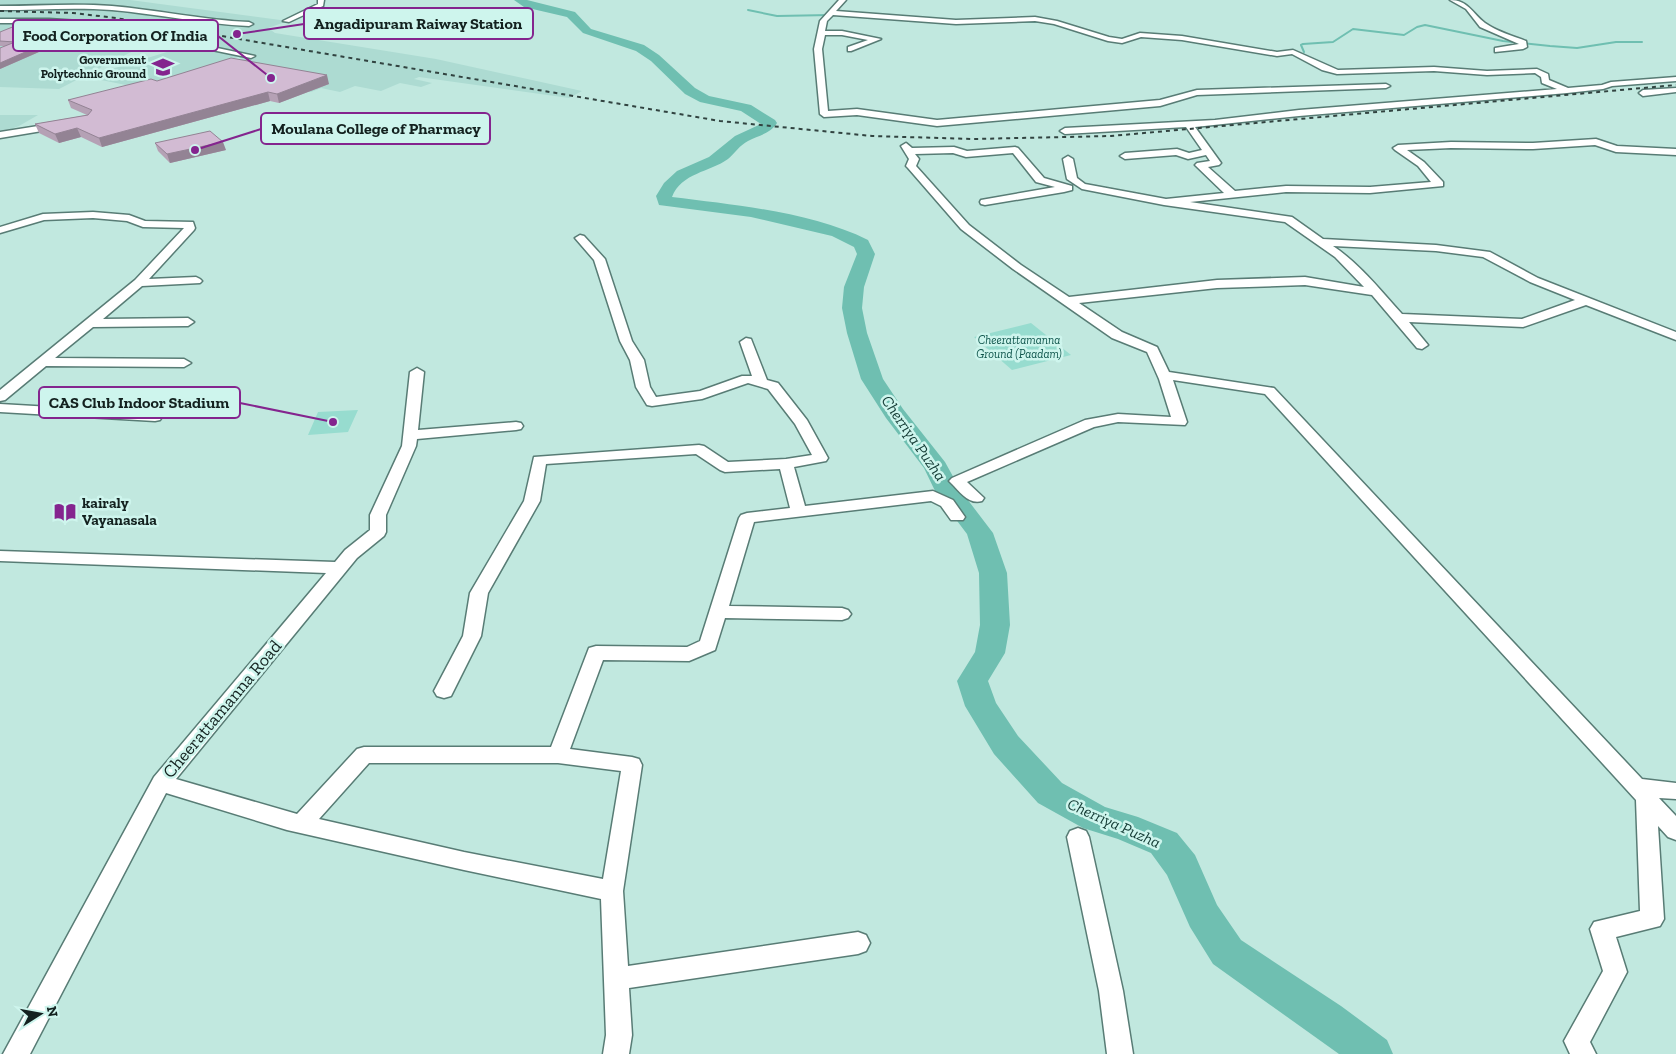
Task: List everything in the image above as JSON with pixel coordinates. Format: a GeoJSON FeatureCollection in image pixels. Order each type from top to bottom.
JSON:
{"type":"FeatureCollection","features":[{"type":"Feature","properties":{"kind":"street"},"geometry":{"type":"LineString","coordinates":[[287,21],[321,5],[320,0],[310,0]]}},
{"type":"Feature","properties":{"kind":"street"},"geometry":{"type":"LineString","coordinates":[[843,0],[824,21],[818,49],[824,114],[857,112],[937,123],[1160,103],[1197,93],[1383,86]]}},
{"type":"Feature","properties":{"kind":"street"},"geometry":{"type":"LineString","coordinates":[[1453,0],[1468,8],[1482,25],[1522,43],[1523,47],[1498,50],[1516,61],[1537,70],[1545,76],[1545,81],[1567,91]]}},
{"type":"Feature","properties":{"kind":"street"},"geometry":{"type":"LineString","coordinates":[[0,8],[110,8],[190,17],[224,23],[249,24]]}},
{"type":"Feature","properties":{"kind":"street"},"geometry":{"type":"LineString","coordinates":[[868,16],[871,8]]}},
{"type":"Feature","properties":{"kind":"street"},"geometry":{"type":"LineString","coordinates":[[904,8],[906,20]]}},
{"type":"Feature","properties":{"kind":"street"},"geometry":{"type":"LineString","coordinates":[[831,13],[906,20],[956,22],[1035,19],[1055,22],[1108,39],[1122,41],[1140,35],[1182,38],[1277,54],[1294,52],[1337,72],[1434,69],[1488,73],[1537,70]]}},
{"type":"Feature","properties":{"kind":"street"},"geometry":{"type":"LineString","coordinates":[[0,21],[49,21],[95,24],[251,56]]}},
{"type":"Feature","properties":{"kind":"street"},"geometry":{"type":"LineString","coordinates":[[822,33],[842,33],[877,39],[851,49]]}},
{"type":"Feature","properties":{"kind":"street"},"geometry":{"type":"LineString","coordinates":[[1357,70],[1393,94]]}},
{"type":"Feature","properties":{"kind":"street"},"geometry":{"type":"LineString","coordinates":[[1065,131],[1188,124],[1567,91],[1603,87],[1611,84],[1676,79]]}},
{"type":"Feature","properties":{"kind":"street"},"geometry":{"type":"LineString","coordinates":[[1643,93],[1676,90]]}},
{"type":"Feature","properties":{"kind":"street"},"geometry":{"type":"LineString","coordinates":[[0,135],[70,123]]}},
{"type":"Feature","properties":{"kind":"street"},"geometry":{"type":"LineString","coordinates":[[1188,124],[1216,164],[1200,165],[1234,195]]}},
{"type":"Feature","properties":{"kind":"street"},"geometry":{"type":"LineString","coordinates":[[1164,202],[1286,188],[1370,190],[1439,184],[1421,164],[1398,148],[1451,145],[1533,146],[1596,142],[1616,148],[1676,152]]}},
{"type":"Feature","properties":{"kind":"street"},"geometry":{"type":"LineString","coordinates":[[558,756],[596,654],[689,654],[708,645],[747,518],[933,496],[952,510],[976,498],[957,481],[1090,423],[1118,418],[1180,422],[1164,375],[1152,350],[1117,334],[1017,267],[965,227],[911,166],[914,159],[908,149],[954,150],[966,154],[1015,150],[1040,180],[1068,188]]}},
{"type":"Feature","properties":{"kind":"street"},"geometry":{"type":"LineString","coordinates":[[1125,156],[1177,152],[1188,156],[1208,152]]}},
{"type":"Feature","properties":{"kind":"street"},"geometry":{"type":"LineString","coordinates":[[1160,153],[1172,166]]}},
{"type":"Feature","properties":{"kind":"street"},"geometry":{"type":"LineString","coordinates":[[1068,160],[1072,179],[1082,186]]}},
{"type":"Feature","properties":{"kind":"street"},"geometry":{"type":"LineString","coordinates":[[985,202],[1082,186],[1164,202],[1288,219],[1340,255],[1376,292],[1422,345]]}},
{"type":"Feature","properties":{"kind":"street"},"geometry":{"type":"LineString","coordinates":[[0,230],[43,217],[94,215],[129,218],[143,224],[189,224],[190,228],[139,283],[0,396]]}},
{"type":"Feature","properties":{"kind":"street"},"geometry":{"type":"LineString","coordinates":[[444,691],[472,636],[479,593],[532,501],[539,460],[700,449],[725,467],[786,464],[820,458],[802,423],[773,386],[747,379],[702,395],[652,402],[643,387],[637,360],[626,341],[598,259],[580,238]]}},
{"type":"Feature","properties":{"kind":"street"},"geometry":{"type":"LineString","coordinates":[[1322,242],[1436,248],[1486,254],[1534,280],[1676,336]]}},
{"type":"Feature","properties":{"kind":"street"},"geometry":{"type":"LineString","coordinates":[[139,283],[196,281]]}},
{"type":"Feature","properties":{"kind":"street"},"geometry":{"type":"LineString","coordinates":[[1068,301],[1217,284],[1295,281],[1376,292]]}},
{"type":"Feature","properties":{"kind":"street"},"geometry":{"type":"LineString","coordinates":[[1398,318],[1523,323],[1585,301]]}},
{"type":"Feature","properties":{"kind":"street"},"geometry":{"type":"LineString","coordinates":[[90,323],[188,322]]}},
{"type":"Feature","properties":{"kind":"street"},"geometry":{"type":"LineString","coordinates":[[746,342],[761,383]]}},
{"type":"Feature","properties":{"kind":"street"},"geometry":{"type":"LineString","coordinates":[[42,362],[184,363]]}},
{"type":"Feature","properties":{"kind":"street","name":"Cheerattamanna Road"},"geometry":{"type":"LineString","coordinates":[[16,1054],[161,783],[351,554],[378,532],[378,515],[409,446],[417,372]]}},
{"type":"Feature","properties":{"kind":"street"},"geometry":{"type":"LineString","coordinates":[[1164,375],[1270,391],[1676,831]]}},
{"type":"Feature","properties":{"kind":"street"},"geometry":{"type":"LineString","coordinates":[[0,408],[155,417]]}},
{"type":"Feature","properties":{"kind":"street"},"geometry":{"type":"LineString","coordinates":[[411,435],[516,426]]}},
{"type":"Feature","properties":{"kind":"street"},"geometry":{"type":"LineString","coordinates":[[786,464],[799,512]]}},
{"type":"Feature","properties":{"kind":"street"},"geometry":{"type":"LineString","coordinates":[[0,556],[340,568]]}},
{"type":"Feature","properties":{"kind":"street"},"geometry":{"type":"LineString","coordinates":[[718,612],[842,614]]}},
{"type":"Feature","properties":{"kind":"street"},"geometry":{"type":"LineString","coordinates":[[302,824],[364,754],[558,756],[632,765],[612,891],[618,1035],[616,1054]]}},
{"type":"Feature","properties":{"kind":"street"},"geometry":{"type":"LineString","coordinates":[[161,783],[302,824],[464,861],[612,891]]}},
{"type":"Feature","properties":{"kind":"street"},"geometry":{"type":"LineString","coordinates":[[1642,792],[1676,791]]}},
{"type":"Feature","properties":{"kind":"street"},"geometry":{"type":"LineString","coordinates":[[1583,1054],[1577,1041],[1615,972],[1602,929],[1652,919],[1642,792]]}},
{"type":"Feature","properties":{"kind":"street"},"geometry":{"type":"LineString","coordinates":[[1078,837],[1111,992],[1120,1054]]}},
{"type":"Feature","properties":{"kind":"street"},"geometry":{"type":"LineString","coordinates":[[616,979],[858,943]]}},
{"type":"Feature","properties":{"kind":"shaded area"},"geometry":{"type":"Polygon","coordinates":[[[0,0],[130,0],[288,21],[268,28],[275,33],[436,59],[582,91],[569,98],[419,77],[414,79],[432,83],[421,87],[400,83],[381,91],[355,86],[340,92],[321,88],[311,92],[201,73],[243,59],[238,57],[141,88],[86,77],[183,47],[133,40],[115,49],[135,50],[59,89],[0,87],[0,0]]]}},
{"type":"Feature","properties":{"kind":"shaded area"},"geometry":{"type":"Polygon","coordinates":[[[0,115],[38,115],[19,126],[0,133],[0,115]]]}},
{"type":"Feature","properties":{"kind":"green space","name":"Cheerattamanna Ground (Paadam)"},"geometry":{"type":"Polygon","coordinates":[[[1031,323],[1071,355],[1012,370],[974,337],[1031,323]]]}},
{"type":"Feature","properties":{"kind":"green space"},"geometry":{"type":"Polygon","coordinates":[[[358,410],[348,432],[308,435],[318,412],[358,410]]]}},
{"type":"Feature","properties":{"kind":"building"},"geometry":{"type":"Polygon","coordinates":[[[20,24],[85,26],[0,63],[0,48],[15,42],[0,41],[0,32],[20,24]]]}},
{"type":"Feature","properties":{"kind":"building"},"geometry":{"type":"Polygon","coordinates":[[[231,58],[327,75],[277,94],[268,92],[99,138],[77,128],[55,134],[35,124],[88,115],[92,110],[68,100],[151,79],[157,81],[231,58]]]}},
{"type":"Feature","properties":{"kind":"building"},"geometry":{"type":"Polygon","coordinates":[[[210,131],[223,142],[167,154],[155,143],[210,131]]]}},
{"type":"Feature","properties":{"kind":"waterway","name":"Cherriya Puzha"},"geometry":{"type":"LineString","coordinates":[[519,0],[528,5],[571,14],[587,31],[640,48],[655,58],[690,91],[705,99],[746,108],[770,123],[759,131],[740,139],[715,160],[690,171],[676,180],[664,196],[665,201],[751,212],[838,232],[862,244],[866,254],[854,287],[852,308],[857,333],[872,379],[894,413],[936,467],[949,493],[980,533],[993,573],[995,625],[990,653],[972,681],[981,706],[1006,745],[1050,793],[1095,818],[1126,827],[1164,843],[1182,866],[1203,915],[1227,952],[1327,1020],[1372,1054]]}},
{"type":"Feature","properties":{"kind":"waterway"},"geometry":{"type":"LineString","coordinates":[[748,10],[777,16],[830,15]]}},
{"type":"Feature","properties":{"kind":"waterway"},"geometry":{"type":"LineString","coordinates":[[851,16],[940,22]]}},
{"type":"Feature","properties":{"kind":"waterway"},"geometry":{"type":"LineString","coordinates":[[1008,22],[1045,22]]}},
{"type":"Feature","properties":{"kind":"waterway"},"geometry":{"type":"LineString","coordinates":[[1055,22],[1077,27]]}},
{"type":"Feature","properties":{"kind":"waterway"},"geometry":{"type":"LineString","coordinates":[[1304,52],[1301,45],[1303,44],[1333,42],[1353,29],[1404,35],[1417,27],[1425,25],[1503,41],[1550,46],[1577,48],[1616,42],[1642,42]]}},
{"type":"Feature","properties":{"kind":"railway"},"geometry":{"type":"LineString","coordinates":[[0,11],[73,13],[116,18],[720,121],[872,136],[973,139],[1111,136],[1676,85]]}},
{"type":"Feature","properties":{"kind":"place","name":"Angadipuram Raiway Station"},"geometry":{"type":"Point","coordinates":[237,34]}},
{"type":"Feature","properties":{"kind":"place","name":"Government Polytechnic Ground"},"geometry":{"type":"Point","coordinates":[163,67]}},
{"type":"Feature","properties":{"kind":"place","name":"Food Corporation Of India"},"geometry":{"type":"Point","coordinates":[271,78]}},
{"type":"Feature","properties":{"kind":"place","name":"Moulana College of Pharmacy"},"geometry":{"type":"Point","coordinates":[195,150]}},
{"type":"Feature","properties":{"kind":"place","name":"CAS Club Indoor Stadium"},"geometry":{"type":"Point","coordinates":[333,422]}},
{"type":"Feature","properties":{"kind":"place","name":"kairaly Vayanasala"},"geometry":{"type":"Point","coordinates":[65,512]}}]}
